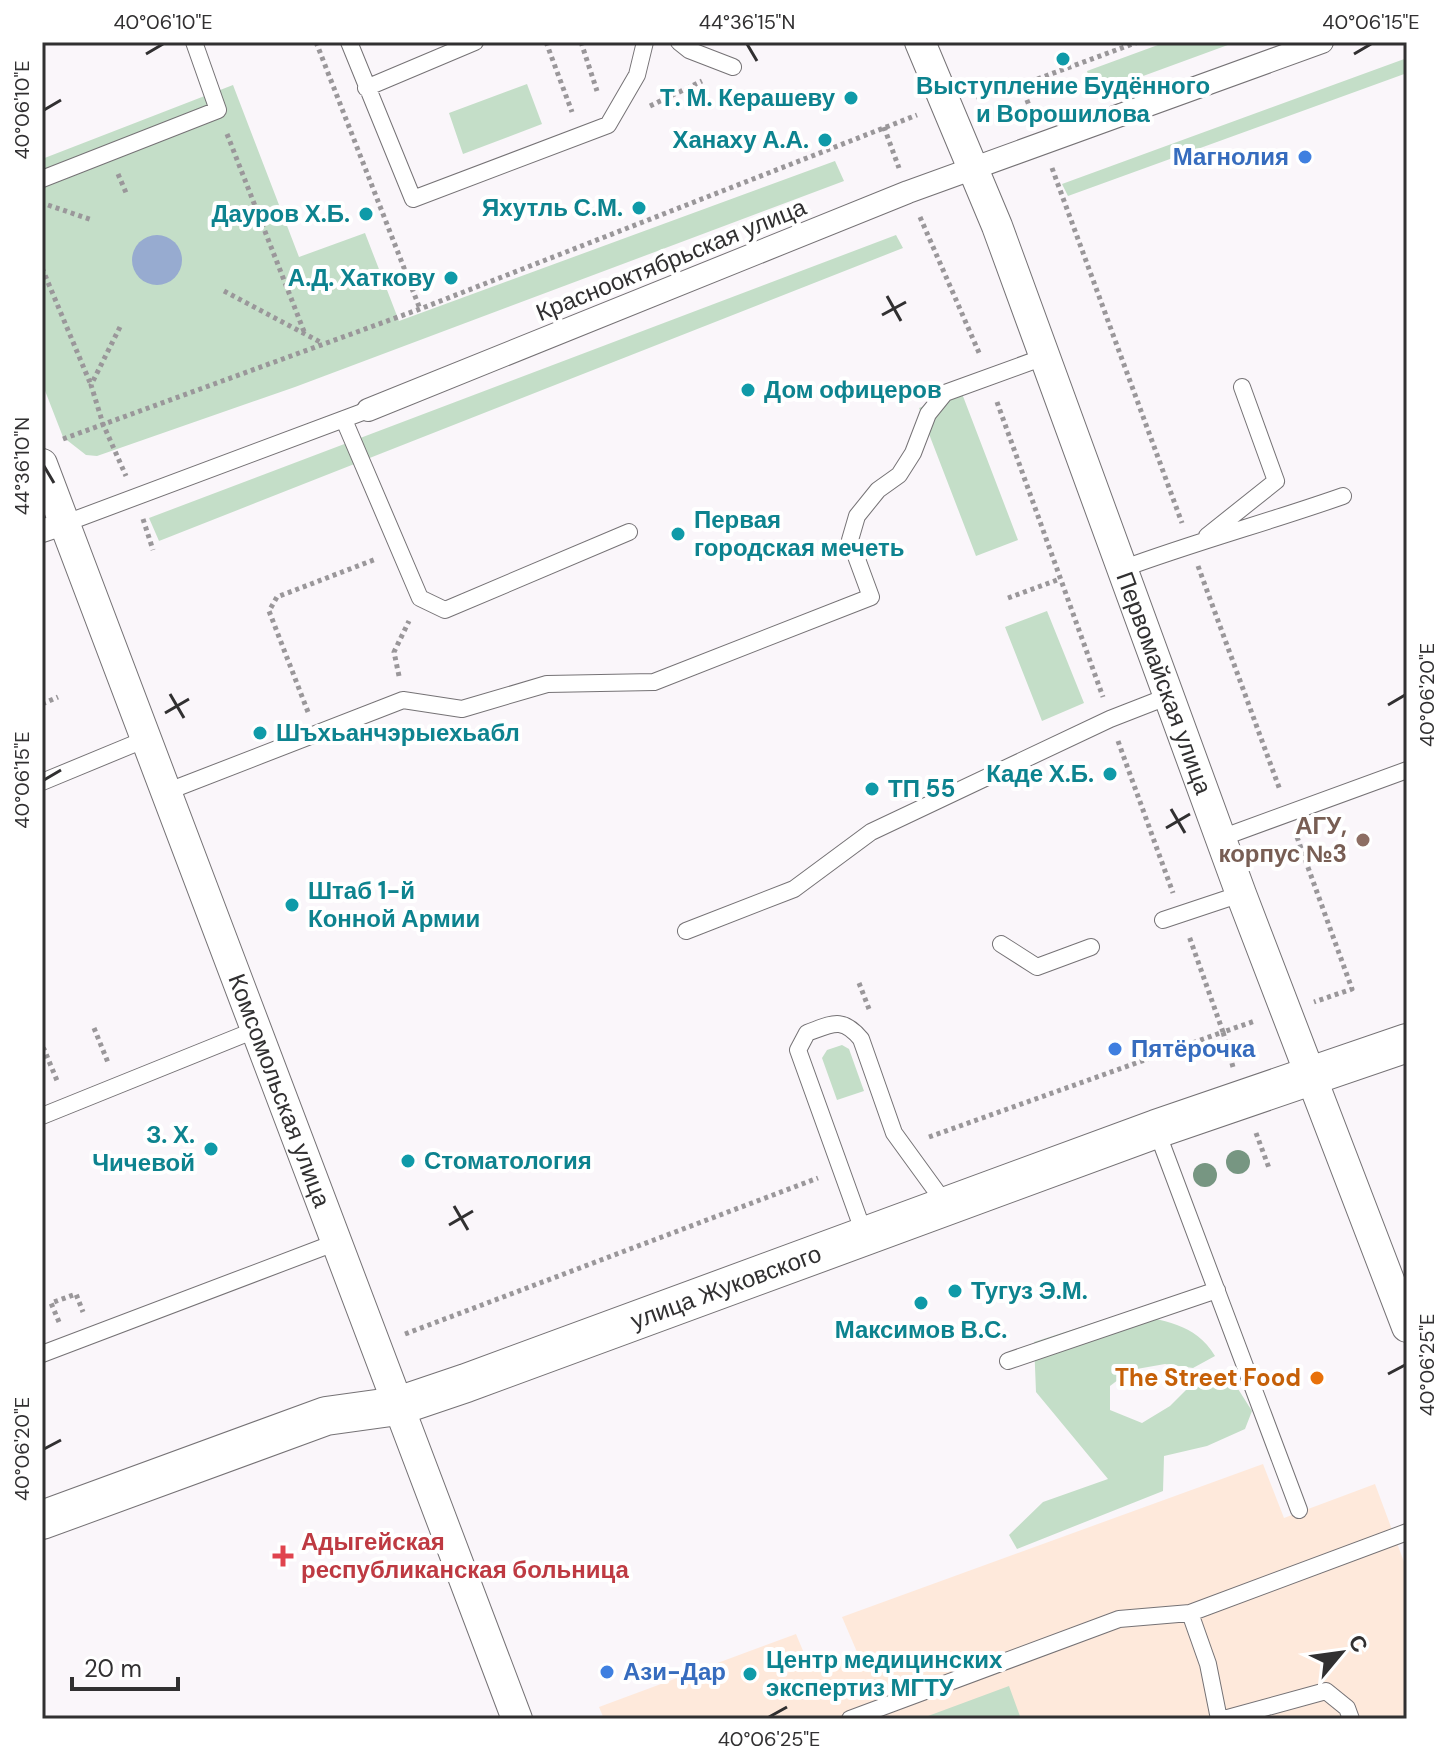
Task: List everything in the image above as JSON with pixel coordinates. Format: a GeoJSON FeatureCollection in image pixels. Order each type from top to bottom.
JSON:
{"type":"FeatureCollection","features":[{"type":"Feature","properties":{"kind":"street","name":"Первомайская улица"},"geometry":{"type":"LineString","coordinates":[[920,42],[974,169],[1241,894],[1407,1327]]}},
{"type":"Feature","properties":{"kind":"street","name":"Краснооктябрьская улица"},"geometry":{"type":"LineString","coordinates":[[368,410],[893,198],[1322,42]]}},
{"type":"Feature","properties":{"kind":"street","name":"Комсомольская улица"},"geometry":{"type":"LineString","coordinates":[[49,453],[54,527],[146,739],[517,1719]]}},
{"type":"Feature","properties":{"kind":"street","name":"улица Жуковского"},"geometry":{"type":"LineString","coordinates":[[42,1520],[326,1416],[398,1406],[1156,1129],[1407,1043]]}},
{"type":"Feature","properties":{"kind":"lane"},"geometry":{"type":"LineString","coordinates":[[42,179],[218,110],[194,42]]}},
{"type":"Feature","properties":{"kind":"lane"},"geometry":{"type":"LineString","coordinates":[[349,42],[413,199],[608,125],[637,75],[645,42]]}},
{"type":"Feature","properties":{"kind":"lane"},"geometry":{"type":"LineString","coordinates":[[366,88],[475,42]]}},
{"type":"Feature","properties":{"kind":"lane"},"geometry":{"type":"LineString","coordinates":[[679,42],[689,50],[733,67]]}},
{"type":"Feature","properties":{"kind":"lane"},"geometry":{"type":"LineString","coordinates":[[166,792],[403,700],[462,709],[547,684],[654,682],[871,597],[850,540],[857,516],[878,490],[899,475],[913,453],[928,414],[945,393],[1044,357]]}},
{"type":"Feature","properties":{"kind":"lane"},"geometry":{"type":"LineString","coordinates":[[1196,542],[1276,481],[1242,387]]}},
{"type":"Feature","properties":{"kind":"lane","name":"Краснооктябрьская улица"},"geometry":{"type":"LineString","coordinates":[[54,527],[368,410]]}},
{"type":"Feature","properties":{"kind":"lane"},"geometry":{"type":"LineString","coordinates":[[344,420],[420,598],[445,610],[629,532]]}},
{"type":"Feature","properties":{"kind":"lane"},"geometry":{"type":"LineString","coordinates":[[1122,569],[1196,542],[1256,526],[1343,496]]}},
{"type":"Feature","properties":{"kind":"lane"},"geometry":{"type":"LineString","coordinates":[[686,931],[794,889],[871,832],[1110,719],[1169,696]]}},
{"type":"Feature","properties":{"kind":"lane"},"geometry":{"type":"LineString","coordinates":[[42,782],[146,739]]}},
{"type":"Feature","properties":{"kind":"lane"},"geometry":{"type":"LineString","coordinates":[[1221,838],[1407,770]]}},
{"type":"Feature","properties":{"kind":"lane"},"geometry":{"type":"LineString","coordinates":[[1163,920],[1241,894]]}},
{"type":"Feature","properties":{"kind":"lane"},"geometry":{"type":"LineString","coordinates":[[1001,944],[1037,967],[1091,947]]}},
{"type":"Feature","properties":{"kind":"lane"},"geometry":{"type":"LineString","coordinates":[[865,1236],[798,1050],[807,1033],[835,1023],[851,1027],[861,1039],[894,1133],[947,1206]]}},
{"type":"Feature","properties":{"kind":"lane"},"geometry":{"type":"LineString","coordinates":[[42,1116],[255,1030]]}},
{"type":"Feature","properties":{"kind":"lane"},"geometry":{"type":"LineString","coordinates":[[1156,1129],[1299,1510]]}},
{"type":"Feature","properties":{"kind":"lane"},"geometry":{"type":"LineString","coordinates":[[42,1354],[337,1242]]}},
{"type":"Feature","properties":{"kind":"lane"},"geometry":{"type":"LineString","coordinates":[[1008,1361],[1217,1290]]}},
{"type":"Feature","properties":{"kind":"lane"},"geometry":{"type":"LineString","coordinates":[[850,1719],[1119,1619],[1190,1613],[1407,1532]]}},
{"type":"Feature","properties":{"kind":"lane"},"geometry":{"type":"LineString","coordinates":[[1190,1613],[1208,1664],[1222,1719],[1326,1691],[1347,1708],[1351,1719]]}},
{"type":"Feature","properties":{"kind":"path"},"geometry":{"type":"LineString","coordinates":[[316,42],[420,309]]}},
{"type":"Feature","properties":{"kind":"path"},"geometry":{"type":"LineString","coordinates":[[546,42],[581,135]]}},
{"type":"Feature","properties":{"kind":"path"},"geometry":{"type":"LineString","coordinates":[[581,42],[608,125],[733,67]]}},
{"type":"Feature","properties":{"kind":"path"},"geometry":{"type":"LineString","coordinates":[[49,453],[103,424],[420,309],[947,105],[1021,85],[1138,42]]}},
{"type":"Feature","properties":{"kind":"path"},"geometry":{"type":"LineString","coordinates":[[218,110],[305,334]]}},
{"type":"Feature","properties":{"kind":"path"},"geometry":{"type":"LineString","coordinates":[[42,202],[92,220]]}},
{"type":"Feature","properties":{"kind":"path"},"geometry":{"type":"LineString","coordinates":[[1065,204],[1196,542],[1288,813],[1352,989]]}},
{"type":"Feature","properties":{"kind":"path"},"geometry":{"type":"LineString","coordinates":[[903,1147],[1223,1032],[989,377],[934,247]]}},
{"type":"Feature","properties":{"kind":"path"},"geometry":{"type":"LineString","coordinates":[[42,268],[91,385],[103,424]]}},
{"type":"Feature","properties":{"kind":"path"},"geometry":{"type":"LineString","coordinates":[[224,291],[323,344]]}},
{"type":"Feature","properties":{"kind":"path"},"geometry":{"type":"LineString","coordinates":[[91,385],[120,327]]}},
{"type":"Feature","properties":{"kind":"path"},"geometry":{"type":"LineString","coordinates":[[316,734],[269,611],[277,597],[399,550]]}},
{"type":"Feature","properties":{"kind":"path"},"geometry":{"type":"LineString","coordinates":[[1008,598],[1060,579]]}},
{"type":"Feature","properties":{"kind":"path"},"geometry":{"type":"LineString","coordinates":[[403,700],[394,652],[420,598]]}},
{"type":"Feature","properties":{"kind":"path"},"geometry":{"type":"LineString","coordinates":[[42,704],[58,697]]}},
{"type":"Feature","properties":{"kind":"path"},"geometry":{"type":"LineString","coordinates":[[94,1028],[117,1086]]}},
{"type":"Feature","properties":{"kind":"path"},"geometry":{"type":"LineString","coordinates":[[42,1050],[67,1106]]}},
{"type":"Feature","properties":{"kind":"path"},"geometry":{"type":"LineString","coordinates":[[404,1334],[841,1169]]}},
{"type":"Feature","properties":{"kind":"shaded area"},"geometry":{"type":"Polygon","coordinates":[[[1263,1464],[1284,1518],[1375,1484],[1407,1570],[1407,1719],[604,1719],[599,1707],[796,1634],[811,1670],[857,1652],[842,1617],[1263,1464]]]}},
{"type":"Feature","properties":{"kind":"green space"},"geometry":{"type":"Polygon","coordinates":[[[1166,42],[1236,42],[1094,94],[1087,71],[1166,42]]]}},
{"type":"Feature","properties":{"kind":"green space"},"geometry":{"type":"Polygon","coordinates":[[[1407,58],[1407,73],[1068,196],[1062,184],[1407,58]]]}},
{"type":"Feature","properties":{"kind":"green space"},"geometry":{"type":"Polygon","coordinates":[[[527,84],[542,124],[463,154],[449,113],[527,84]]]}},
{"type":"Feature","properties":{"kind":"green space"},"geometry":{"type":"Polygon","coordinates":[[[233,85],[299,257],[365,233],[399,321],[835,161],[844,181],[295,387],[97,456],[86,455],[63,437],[42,383],[42,159],[233,85]]]}},
{"type":"Feature","properties":{"kind":"green space"},"geometry":{"type":"Polygon","coordinates":[[[896,235],[903,248],[159,541],[149,518],[896,235]]]}},
{"type":"Feature","properties":{"kind":"green space"},"geometry":{"type":"Polygon","coordinates":[[[961,391],[1018,540],[976,556],[919,408],[961,391]]]}},
{"type":"Feature","properties":{"kind":"green space"},"geometry":{"type":"Polygon","coordinates":[[[1047,611],[1084,703],[1042,721],[1005,627],[1047,611]]]}},
{"type":"Feature","properties":{"kind":"green space"},"geometry":{"type":"Polygon","coordinates":[[[842,1045],[849,1049],[864,1091],[837,1100],[822,1058],[827,1050],[842,1045]]]}},
{"type":"Feature","properties":{"kind":"green space"},"geometry":{"type":"Polygon","coordinates":[[[1127,1312],[1188,1330],[1198,1336],[1215,1356],[1193,1368],[1165,1364],[1131,1370],[1110,1386],[1110,1410],[1142,1423],[1170,1406],[1202,1374],[1233,1381],[1252,1411],[1245,1429],[1207,1446],[1164,1456],[1163,1491],[1017,1549],[1009,1535],[1043,1502],[1108,1479],[1036,1392],[1034,1342],[1127,1312]]]}},
{"type":"Feature","properties":{"kind":"green space"},"geometry":{"type":"Polygon","coordinates":[[[1009,1686],[1021,1719],[929,1719],[928,1716],[1009,1686]]]}},
{"type":"Feature","properties":{"kind":"water"},"geometry":{"type":"Polygon","coordinates":[[[157,235],[175,242],[182,260],[175,278],[157,285],[139,278],[132,260],[139,242],[157,235]]]}},
{"type":"Feature","properties":{"kind":"place","name":"Выступление Будённого и Ворошилова"},"geometry":{"type":"Point","coordinates":[1063,59]}},
{"type":"Feature","properties":{"kind":"place","name":"Т. М. Керашеву"},"geometry":{"type":"Point","coordinates":[851,98]}},
{"type":"Feature","properties":{"kind":"place","name":"Ханаху А.А."},"geometry":{"type":"Point","coordinates":[825,140]}},
{"type":"Feature","properties":{"kind":"place","name":"Магнолия"},"geometry":{"type":"Point","coordinates":[1305,157]}},
{"type":"Feature","properties":{"kind":"place","name":"Яхутль С.М."},"geometry":{"type":"Point","coordinates":[639,208]}},
{"type":"Feature","properties":{"kind":"place","name":"Дауров Х.Б."},"geometry":{"type":"Point","coordinates":[366,214]}},
{"type":"Feature","properties":{"kind":"place","name":"А.Д. Хаткову"},"geometry":{"type":"Point","coordinates":[451,278]}},
{"type":"Feature","properties":{"kind":"place","name":"Дом офицеров"},"geometry":{"type":"Point","coordinates":[748,390]}},
{"type":"Feature","properties":{"kind":"place","name":"Первая городская мечеть"},"geometry":{"type":"Point","coordinates":[678,534]}},
{"type":"Feature","properties":{"kind":"place","name":"Шъхьанчэрыехьабл"},"geometry":{"type":"Point","coordinates":[260,733]}},
{"type":"Feature","properties":{"kind":"place","name":"Каде Х.Б."},"geometry":{"type":"Point","coordinates":[1110,774]}},
{"type":"Feature","properties":{"kind":"place","name":"ТП 55"},"geometry":{"type":"Point","coordinates":[872,789]}},
{"type":"Feature","properties":{"kind":"place","name":"АГУ, корпус №3"},"geometry":{"type":"Point","coordinates":[1363,840]}},
{"type":"Feature","properties":{"kind":"place","name":"Штаб 1-й Конной Армии"},"geometry":{"type":"Point","coordinates":[292,905]}},
{"type":"Feature","properties":{"kind":"place","name":"Пятёрочка"},"geometry":{"type":"Point","coordinates":[1115,1049]}},
{"type":"Feature","properties":{"kind":"place","name":"З. Х. Чичевой"},"geometry":{"type":"Point","coordinates":[211,1149]}},
{"type":"Feature","properties":{"kind":"place","name":"Стоматология"},"geometry":{"type":"Point","coordinates":[408,1161]}},
{"type":"Feature","properties":{"kind":"place","name":"Тугуз Э.М."},"geometry":{"type":"Point","coordinates":[955,1291]}},
{"type":"Feature","properties":{"kind":"place","name":"Максимов В.С."},"geometry":{"type":"Point","coordinates":[921,1303]}},
{"type":"Feature","properties":{"kind":"place","name":"The Street Food"},"geometry":{"type":"Point","coordinates":[1317,1378]}},
{"type":"Feature","properties":{"kind":"place","name":"Адыгейская республиканская больница"},"geometry":{"type":"Point","coordinates":[283,1556]}},
{"type":"Feature","properties":{"kind":"place","name":"Ази-Дар"},"geometry":{"type":"Point","coordinates":[607,1672]}},
{"type":"Feature","properties":{"kind":"place","name":"Центр медицинских экспертиз МГТУ"},"geometry":{"type":"Point","coordinates":[750,1674]}}]}
